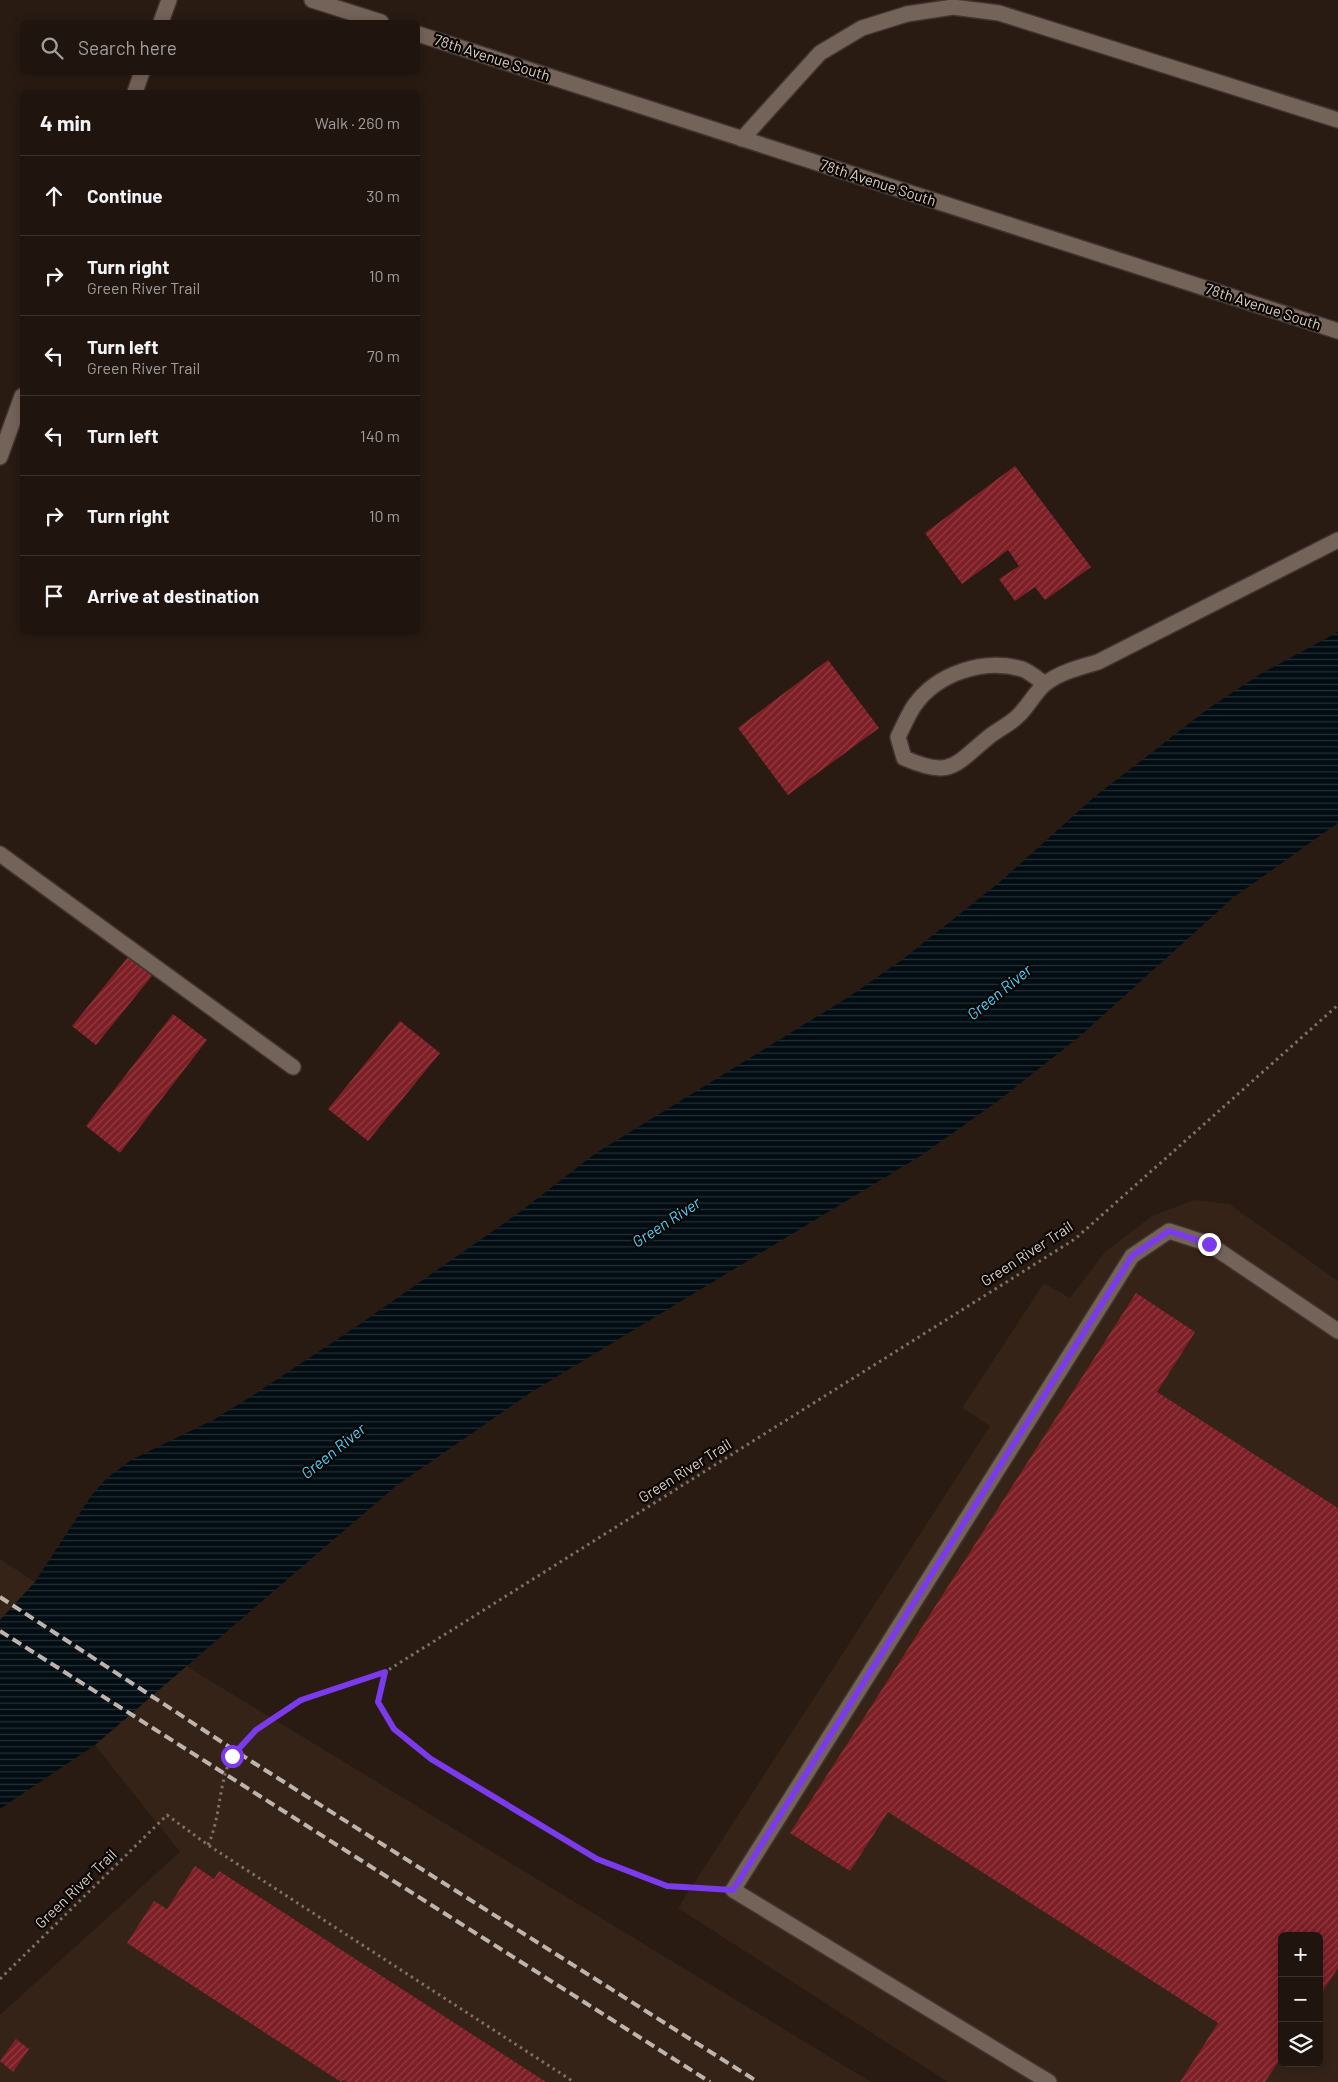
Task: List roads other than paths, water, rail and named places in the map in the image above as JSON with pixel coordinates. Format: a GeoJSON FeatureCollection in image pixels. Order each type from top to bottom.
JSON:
{"type":"FeatureCollection","features":[{"type":"Feature","properties":{"kind":"street"},"geometry":{"type":"LineString","coordinates":[[162,20],[169,0]]}},
{"type":"Feature","properties":{"kind":"street"},"geometry":{"type":"LineString","coordinates":[[312,0],[375,20]]}},
{"type":"Feature","properties":{"kind":"street"},"geometry":{"type":"LineString","coordinates":[[742,139],[820,53],[862,28],[907,14],[953,8],[999,13],[1338,120]]}},
{"type":"Feature","properties":{"kind":"street","name":"78th Avenue South"},"geometry":{"type":"LineString","coordinates":[[420,35],[1338,331]]}},
{"type":"Feature","properties":{"kind":"street"},"geometry":{"type":"LineString","coordinates":[[136,90],[141,75]]}},
{"type":"Feature","properties":{"kind":"street"},"geometry":{"type":"LineString","coordinates":[[0,457],[20,402]]}},
{"type":"Feature","properties":{"kind":"street"},"geometry":{"type":"LineString","coordinates":[[1045,684],[1023,670],[996,666],[963,669],[933,686],[914,706],[898,737],[904,758],[939,770],[957,766],[991,736],[1018,716],[1045,684],[1071,671],[1098,662],[1338,540]]}},
{"type":"Feature","properties":{"kind":"street"},"geometry":{"type":"LineString","coordinates":[[0,854],[293,1068]]}},
{"type":"Feature","properties":{"kind":"street"},"geometry":{"type":"LineString","coordinates":[[1049,2082],[733,1890],[1132,1256],[1169,1231],[1209,1244],[1338,1331]]}},
{"type":"Feature","properties":{"kind":"water","name":"Green River"},"geometry":{"type":"Polygon","coordinates":[[[1338,632],[1338,823],[1234,897],[1079,1037],[998,1101],[922,1155],[530,1393],[396,1486],[95,1745],[0,1809],[0,1620],[35,1582],[91,1496],[106,1479],[131,1460],[215,1419],[261,1390],[360,1324],[517,1214],[596,1153],[850,996],[903,959],[1001,881],[1093,798],[1209,708],[1262,673],[1338,632]]]}},
{"type":"Feature","properties":{"kind":"railway"},"geometry":{"type":"LineString","coordinates":[[0,1597],[254,1763],[758,2082]]}},
{"type":"Feature","properties":{"kind":"railway"},"geometry":{"type":"LineString","coordinates":[[0,1631],[710,2082]]}}]}
